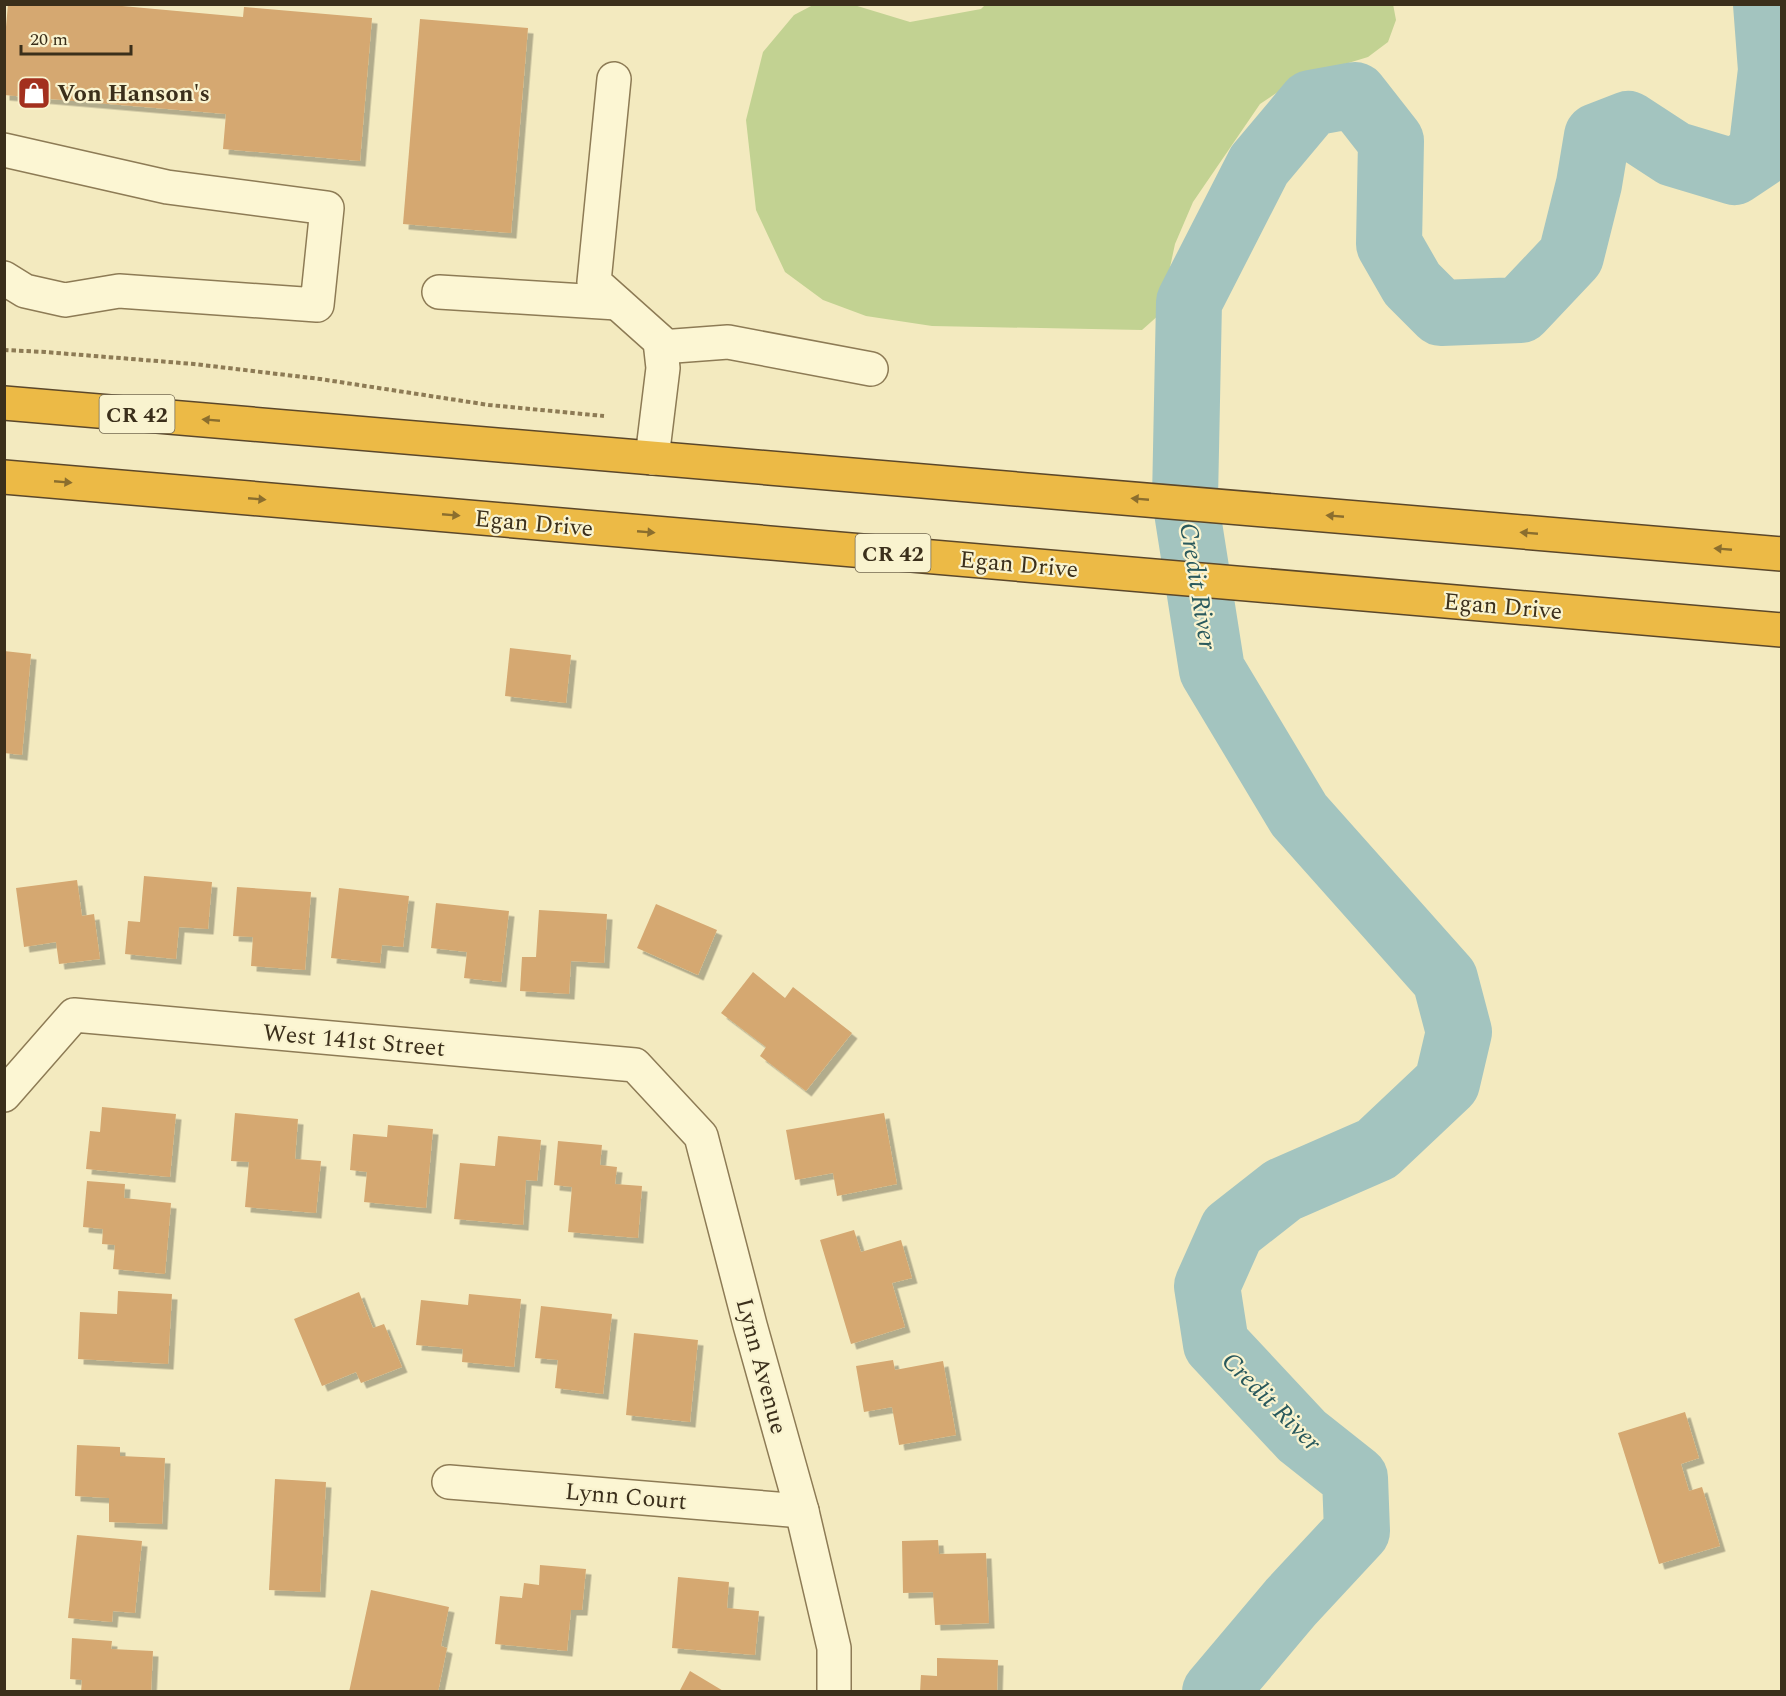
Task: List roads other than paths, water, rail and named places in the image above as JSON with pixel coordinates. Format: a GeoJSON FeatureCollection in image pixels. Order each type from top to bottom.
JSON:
{"type":"FeatureCollection","features":[{"type":"Feature","properties":{"kind":"highway","name":"CR 42"},"geometry":{"type":"LineString","coordinates":[[4,403],[1782,554]]}},
{"type":"Feature","properties":{"kind":"highway","name":"Egan Drive"},"geometry":{"type":"LineString","coordinates":[[4,477],[1782,630]]}},
{"type":"Feature","properties":{"kind":"street"},"geometry":{"type":"LineString","coordinates":[[614,79],[594,282],[660,341],[663,368],[652,458]]}},
{"type":"Feature","properties":{"kind":"street"},"geometry":{"type":"LineString","coordinates":[[4,150],[166,187],[327,208],[317,304],[119,291],[65,300],[25,291],[4,278]]}},
{"type":"Feature","properties":{"kind":"street"},"geometry":{"type":"LineString","coordinates":[[439,292],[616,303]]}},
{"type":"Feature","properties":{"kind":"street"},"geometry":{"type":"LineString","coordinates":[[661,347],[728,342],[871,369]]}},
{"type":"Feature","properties":{"kind":"street","name":"West 141st Street"},"geometry":{"type":"LineString","coordinates":[[4,1095],[74,1015],[634,1065]]}},
{"type":"Feature","properties":{"kind":"street","name":"Lynn Avenue"},"geometry":{"type":"LineString","coordinates":[[634,1065],[701,1136],[750,1325],[802,1511],[834,1648],[834,1692]]}},
{"type":"Feature","properties":{"kind":"street","name":"Lynn Court"},"geometry":{"type":"LineString","coordinates":[[449,1482],[802,1511]]}},
{"type":"Feature","properties":{"kind":"waterway","name":"Credit River"},"geometry":{"type":"LineString","coordinates":[[1215,1692],[1291,1602],[1357,1531],[1355,1478],[1302,1436],[1216,1344],[1207,1286],[1232,1230],[1283,1190],[1377,1149],[1447,1083],[1459,1032],[1445,979],[1299,815],[1212,670],[1185,499],[1189,302],[1259,165],[1311,103],[1355,95],[1391,141],[1389,244],[1412,284],[1441,313],[1520,310],[1571,256],[1589,184],[1597,136],[1628,124],[1674,154],[1734,172],[1761,154],[1771,70],[1766,4]]}},
{"type":"Feature","properties":{"kind":"place","name":"Von Hanson's"},"geometry":{"type":"Point","coordinates":[34,93]}}]}
